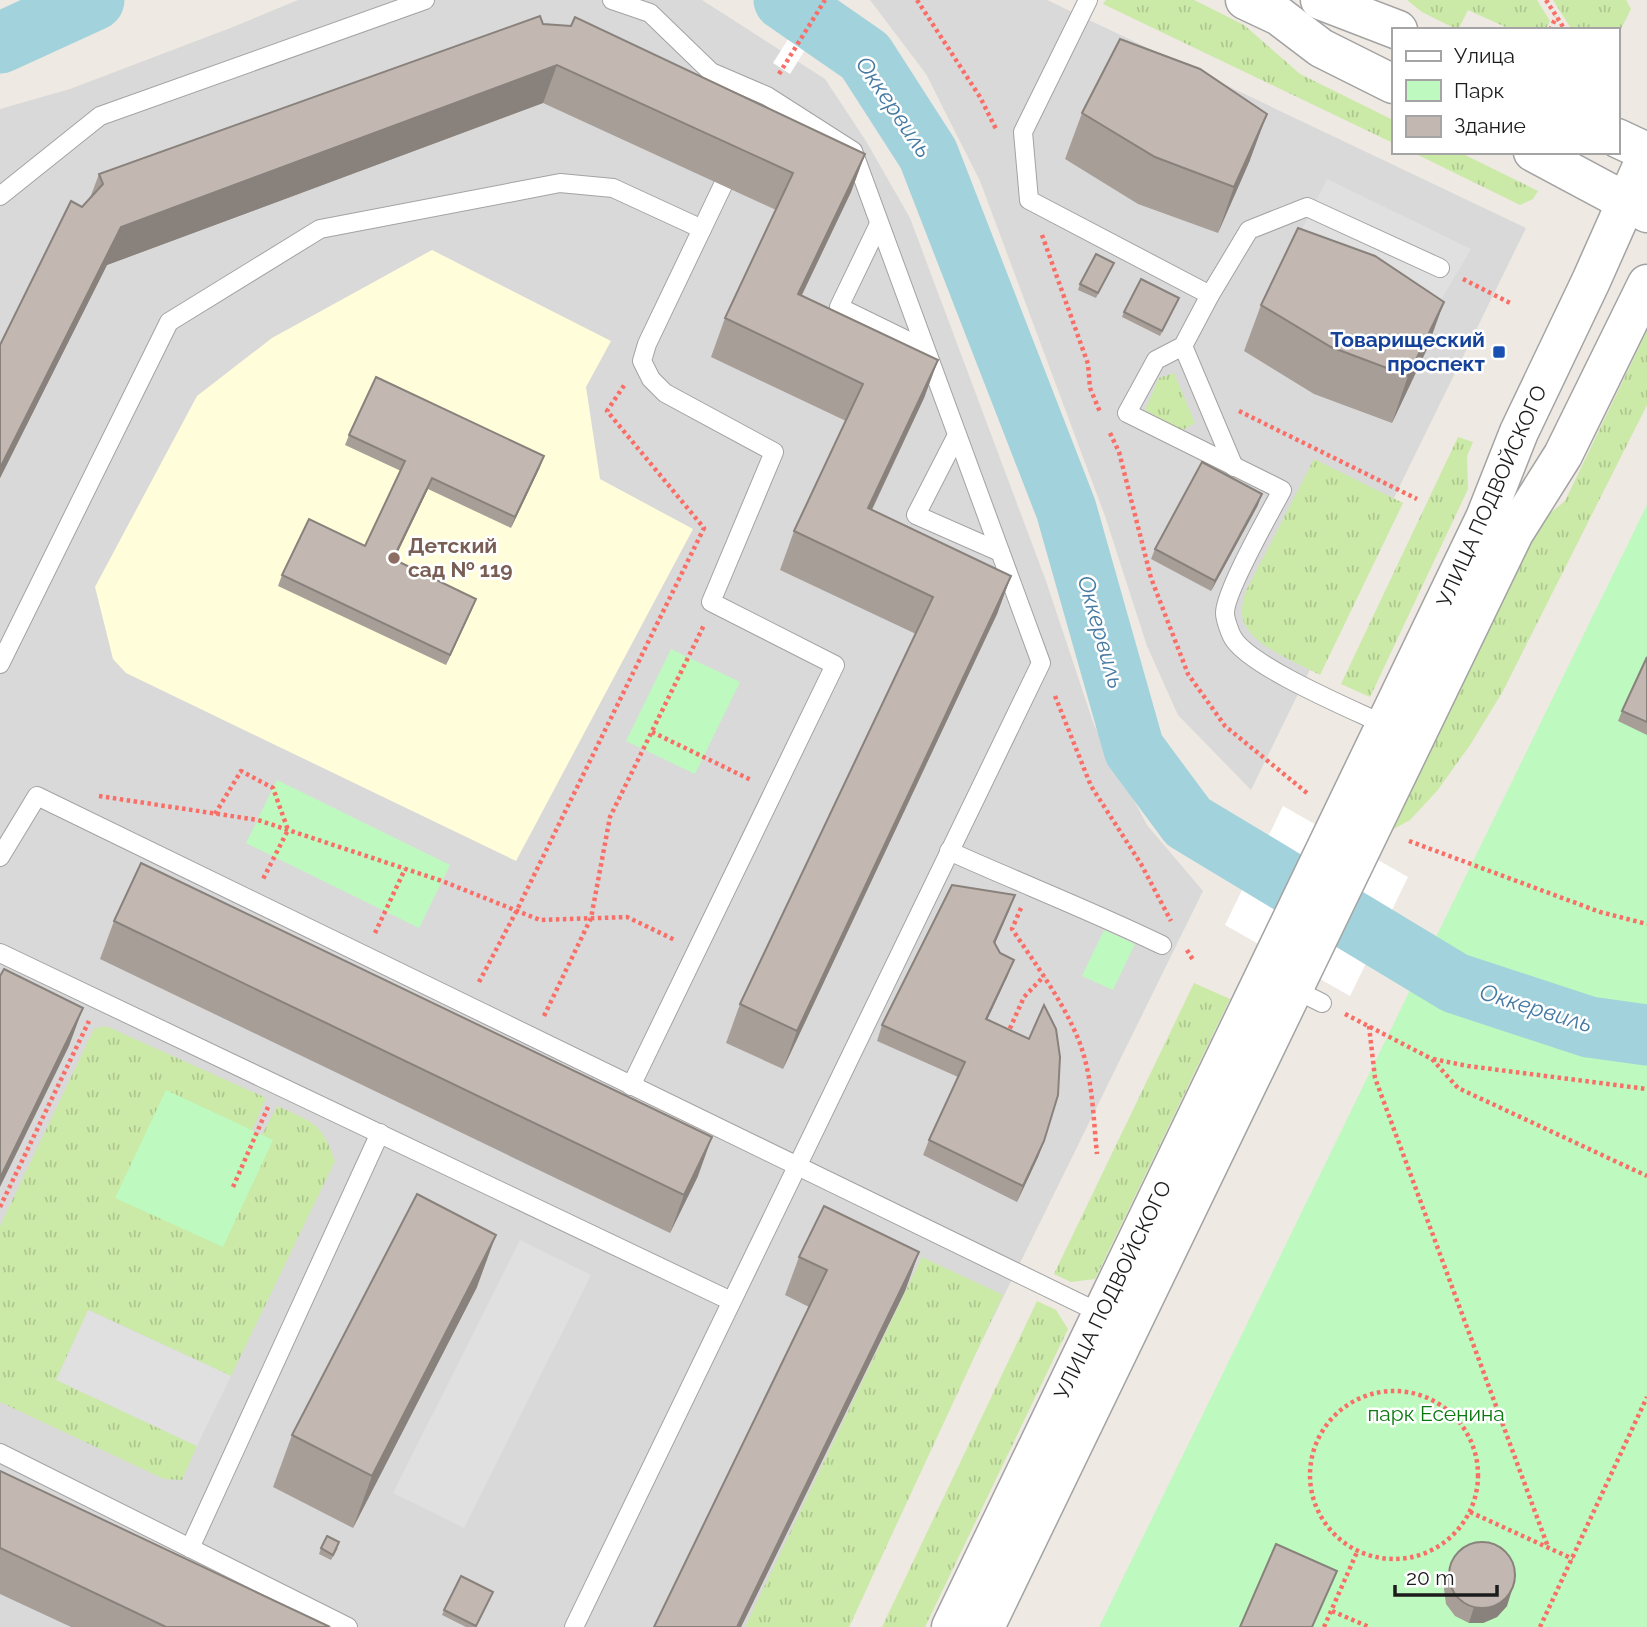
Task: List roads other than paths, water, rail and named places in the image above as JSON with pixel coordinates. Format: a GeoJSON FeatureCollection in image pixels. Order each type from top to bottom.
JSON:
{"type":"FeatureCollection","features":[{"type":"Feature","properties":{"kind":"street"},"geometry":{"type":"LineString","coordinates":[[1245,0],[1279,16],[1321,48],[1392,84]]}},
{"type":"Feature","properties":{"kind":"street"},"geometry":{"type":"LineString","coordinates":[[1320,0],[1393,28]]}},
{"type":"Feature","properties":{"kind":"street"},"geometry":{"type":"LineString","coordinates":[[1619,139],[1647,154]]}},
{"type":"Feature","properties":{"kind":"street"},"geometry":{"type":"LineString","coordinates":[[1537,154],[1636,208]]}},
{"type":"Feature","properties":{"kind":"street","name":"УЛИЦА ПОДВОЙСКОГО"},"geometry":{"type":"LineString","coordinates":[[951,1627],[1115,1321],[1292,978],[1347,842],[1400,732],[1519,432],[1636,208],[1647,154]]}},
{"type":"Feature","properties":{"kind":"street","name":"УЛИЦА ПОДВОЙСКОГО"},"geometry":{"type":"LineString","coordinates":[[1400,732],[1514,533],[1563,455],[1647,284]]}},
{"type":"Feature","properties":{"kind":"street","name":"УЛИЦА ПОДВОЙСКОГО"},"geometry":{"type":"LineString","coordinates":[[985,1627],[1115,1321]]}},
{"type":"Feature","properties":{"kind":"lane"},"geometry":{"type":"LineString","coordinates":[[0,196],[100,116],[425,0]]}},
{"type":"Feature","properties":{"kind":"lane"},"geometry":{"type":"LineString","coordinates":[[575,1627],[1041,663],[853,151],[710,72],[650,13],[612,0]]}},
{"type":"Feature","properties":{"kind":"lane"},"geometry":{"type":"LineString","coordinates":[[1088,0],[1023,131],[1030,200],[1210,295]]}},
{"type":"Feature","properties":{"kind":"lane"},"geometry":{"type":"LineString","coordinates":[[0,664],[169,322],[180,315],[320,229],[560,183],[613,188],[702,229]]}},
{"type":"Feature","properties":{"kind":"lane"},"geometry":{"type":"LineString","coordinates":[[631,1086],[835,665],[711,602],[774,452],[665,393],[651,379],[642,361],[647,344],[723,185]]}},
{"type":"Feature","properties":{"kind":"lane"},"geometry":{"type":"LineString","coordinates":[[1400,732],[1333,702],[1255,659],[1234,639],[1225,612],[1233,586],[1282,490],[1127,413],[1156,360],[1183,346],[1249,230],[1307,207],[1440,268]]}},
{"type":"Feature","properties":{"kind":"lane"},"geometry":{"type":"LineString","coordinates":[[879,224],[839,307],[925,349]]}},
{"type":"Feature","properties":{"kind":"lane"},"geometry":{"type":"LineString","coordinates":[[1183,346],[1234,467]]}},
{"type":"Feature","properties":{"kind":"lane"},"geometry":{"type":"LineString","coordinates":[[957,435],[916,515],[1000,552]]}},
{"type":"Feature","properties":{"kind":"lane"},"geometry":{"type":"LineString","coordinates":[[0,857],[37,796],[1115,1321]]}},
{"type":"Feature","properties":{"kind":"lane"},"geometry":{"type":"LineString","coordinates":[[949,850],[1029,887],[1091,911],[1162,946]]}},
{"type":"Feature","properties":{"kind":"lane"},"geometry":{"type":"LineString","coordinates":[[0,953],[731,1301]]}},
{"type":"Feature","properties":{"kind":"lane"},"geometry":{"type":"LineString","coordinates":[[190,1548],[380,1133]]}},
{"type":"Feature","properties":{"kind":"lane"},"geometry":{"type":"LineString","coordinates":[[0,1453],[348,1627]]}},
{"type":"Feature","properties":{"kind":"waterway","name":"Оккервиль"},"geometry":{"type":"LineString","coordinates":[[0,43],[94,0]]}},
{"type":"Feature","properties":{"kind":"waterway","name":"Оккервиль"},"geometry":{"type":"LineString","coordinates":[[784,0],[865,56],[928,154],[1066,509],[1134,749],[1188,822],[1455,983],[1589,1027],[1647,1035]]}},
{"type":"Feature","properties":{"kind":"place","name":"Товарищеский проспект"},"geometry":{"type":"Point","coordinates":[1499,352]}},
{"type":"Feature","properties":{"kind":"place","name":"Детский сад № 119"},"geometry":{"type":"Point","coordinates":[394,558]}},
{"type":"Feature","properties":{"kind":"park label","name":"парк Есенина"},"geometry":{"type":"Point","coordinates":[1436,1414]}}]}
